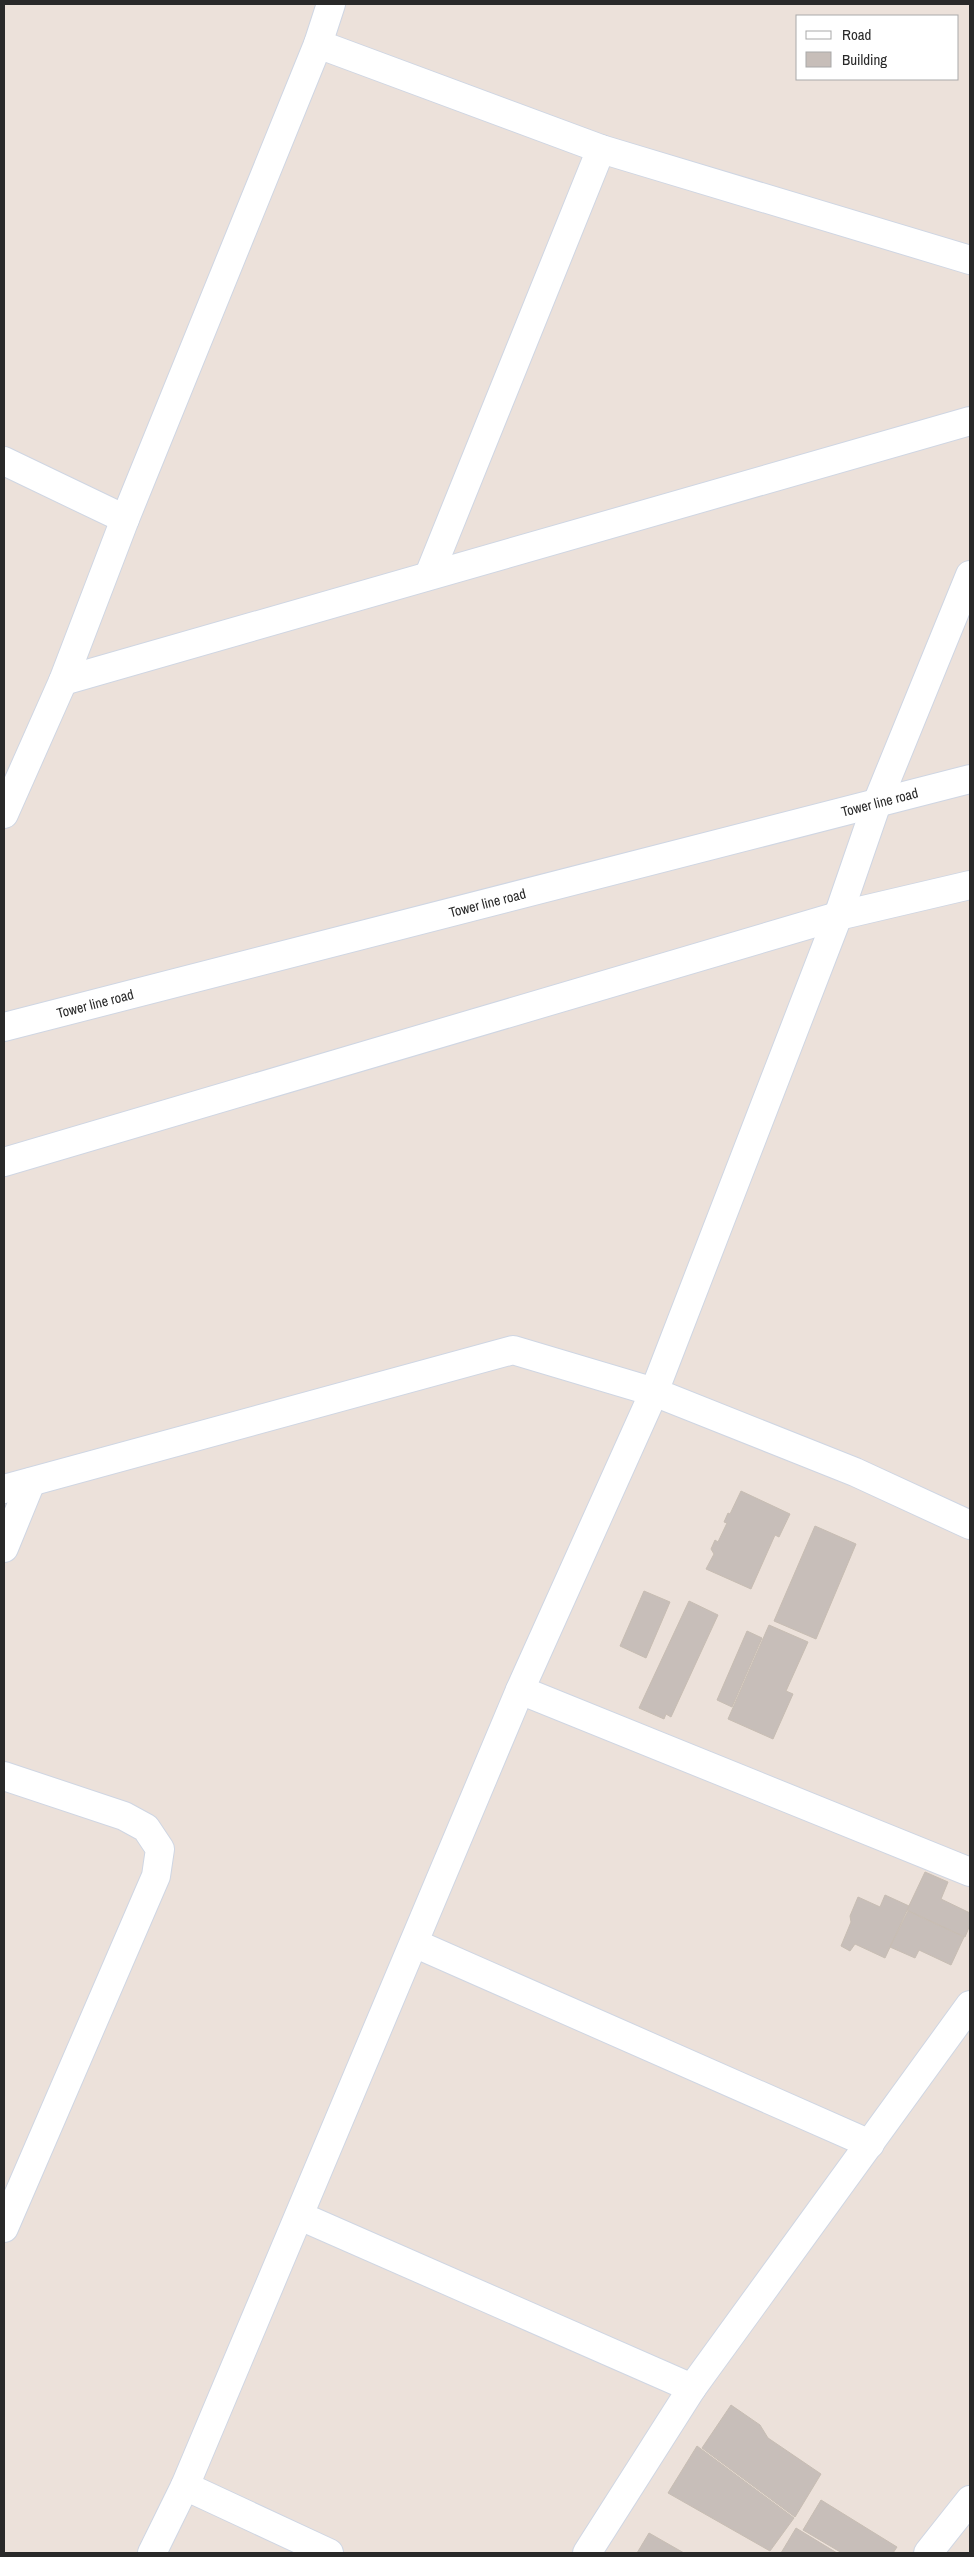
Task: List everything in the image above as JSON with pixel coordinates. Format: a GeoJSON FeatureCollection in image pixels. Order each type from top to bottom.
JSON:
{"type":"FeatureCollection","features":[{"type":"Feature","properties":{"kind":"street"},"geometry":{"type":"LineString","coordinates":[[4,814],[63,681],[125,519],[318,44],[331,4]]}},
{"type":"Feature","properties":{"kind":"street"},"geometry":{"type":"LineString","coordinates":[[318,44],[601,149],[970,260]]}},
{"type":"Feature","properties":{"kind":"street"},"geometry":{"type":"LineString","coordinates":[[429,576],[601,149]]}},
{"type":"Feature","properties":{"kind":"street"},"geometry":{"type":"LineString","coordinates":[[63,681],[970,421]]}},
{"type":"Feature","properties":{"kind":"street"},"geometry":{"type":"LineString","coordinates":[[4,461],[125,519]]}},
{"type":"Feature","properties":{"kind":"street"},"geometry":{"type":"LineString","coordinates":[[152,2553],[185,2486],[520,1690],[654,1392],[838,916],[877,803],[970,575]]}},
{"type":"Feature","properties":{"kind":"street","name":"Tower line road"},"geometry":{"type":"LineString","coordinates":[[4,1027],[970,779]]}},
{"type":"Feature","properties":{"kind":"street"},"geometry":{"type":"LineString","coordinates":[[4,1162],[838,916],[970,885]]}},
{"type":"Feature","properties":{"kind":"street"},"geometry":{"type":"LineString","coordinates":[[4,1490],[513,1350],[654,1392],[856,1472],[970,1525]]}},
{"type":"Feature","properties":{"kind":"street"},"geometry":{"type":"LineString","coordinates":[[4,1548],[31,1482]]}},
{"type":"Feature","properties":{"kind":"street"},"geometry":{"type":"LineString","coordinates":[[520,1690],[970,1872]]}},
{"type":"Feature","properties":{"kind":"street"},"geometry":{"type":"LineString","coordinates":[[4,1776],[124,1816],[146,1828],[160,1849],[156,1876],[4,2228]]}},
{"type":"Feature","properties":{"kind":"street"},"geometry":{"type":"LineString","coordinates":[[414,1943],[870,2144]]}},
{"type":"Feature","properties":{"kind":"street"},"geometry":{"type":"LineString","coordinates":[[588,2553],[692,2388],[970,2005]]}},
{"type":"Feature","properties":{"kind":"street"},"geometry":{"type":"LineString","coordinates":[[300,2216],[692,2388]]}},
{"type":"Feature","properties":{"kind":"street"},"geometry":{"type":"LineString","coordinates":[[185,2486],[330,2553]]}},
{"type":"Feature","properties":{"kind":"street"},"geometry":{"type":"LineString","coordinates":[[928,2553],[970,2500]]}},
{"type":"Feature","properties":{"kind":"building"},"geometry":{"type":"Polygon","coordinates":[[[741,1491],[790,1514],[779,1537],[775,1535],[751,1589],[706,1569],[714,1554],[711,1549],[715,1540],[718,1542],[727,1523],[724,1522],[728,1513],[730,1514],[741,1491]]]}},
{"type":"Feature","properties":{"kind":"building"},"geometry":{"type":"Polygon","coordinates":[[[815,1526],[856,1544],[816,1639],[774,1621],[815,1526]]]}},
{"type":"Feature","properties":{"kind":"building"},"geometry":{"type":"Polygon","coordinates":[[[644,1591],[670,1602],[646,1658],[620,1646],[644,1591]]]}},
{"type":"Feature","properties":{"kind":"building"},"geometry":{"type":"Polygon","coordinates":[[[689,1601],[718,1615],[671,1717],[666,1714],[664,1719],[639,1708],[689,1601]]]}},
{"type":"Feature","properties":{"kind":"building"},"geometry":{"type":"Polygon","coordinates":[[[769,1625],[808,1642],[786,1691],[793,1694],[773,1739],[728,1719],[769,1625]]]}},
{"type":"Feature","properties":{"kind":"building"},"geometry":{"type":"Polygon","coordinates":[[[747,1631],[762,1638],[732,1707],[717,1700],[747,1631]]]}},
{"type":"Feature","properties":{"kind":"building"},"geometry":{"type":"Polygon","coordinates":[[[925,1872],[948,1882],[941,1899],[970,1913],[970,1925],[965,1937],[907,1910],[925,1872]]]}},
{"type":"Feature","properties":{"kind":"building"},"geometry":{"type":"Polygon","coordinates":[[[885,1895],[909,1906],[885,1958],[855,1944],[850,1951],[841,1946],[851,1922],[850,1916],[858,1897],[880,1907],[885,1895]]]}},
{"type":"Feature","properties":{"kind":"building"},"geometry":{"type":"Polygon","coordinates":[[[908,1911],[964,1937],[951,1965],[919,1950],[915,1958],[890,1947],[908,1911]]]}},
{"type":"Feature","properties":{"kind":"building"},"geometry":{"type":"Polygon","coordinates":[[[731,2405],[760,2425],[768,2438],[821,2474],[795,2517],[702,2448],[731,2405]]]}},
{"type":"Feature","properties":{"kind":"building"},"geometry":{"type":"Polygon","coordinates":[[[697,2446],[794,2518],[770,2551],[668,2493],[697,2446]]]}},
{"type":"Feature","properties":{"kind":"building"},"geometry":{"type":"Polygon","coordinates":[[[821,2500],[897,2547],[893,2553],[842,2553],[803,2530],[821,2500]]]}},
{"type":"Feature","properties":{"kind":"building"},"geometry":{"type":"Polygon","coordinates":[[[796,2528],[837,2553],[781,2553],[796,2528]]]}},
{"type":"Feature","properties":{"kind":"building"},"geometry":{"type":"Polygon","coordinates":[[[649,2533],[684,2553],[637,2553],[649,2533]]]}}]}
